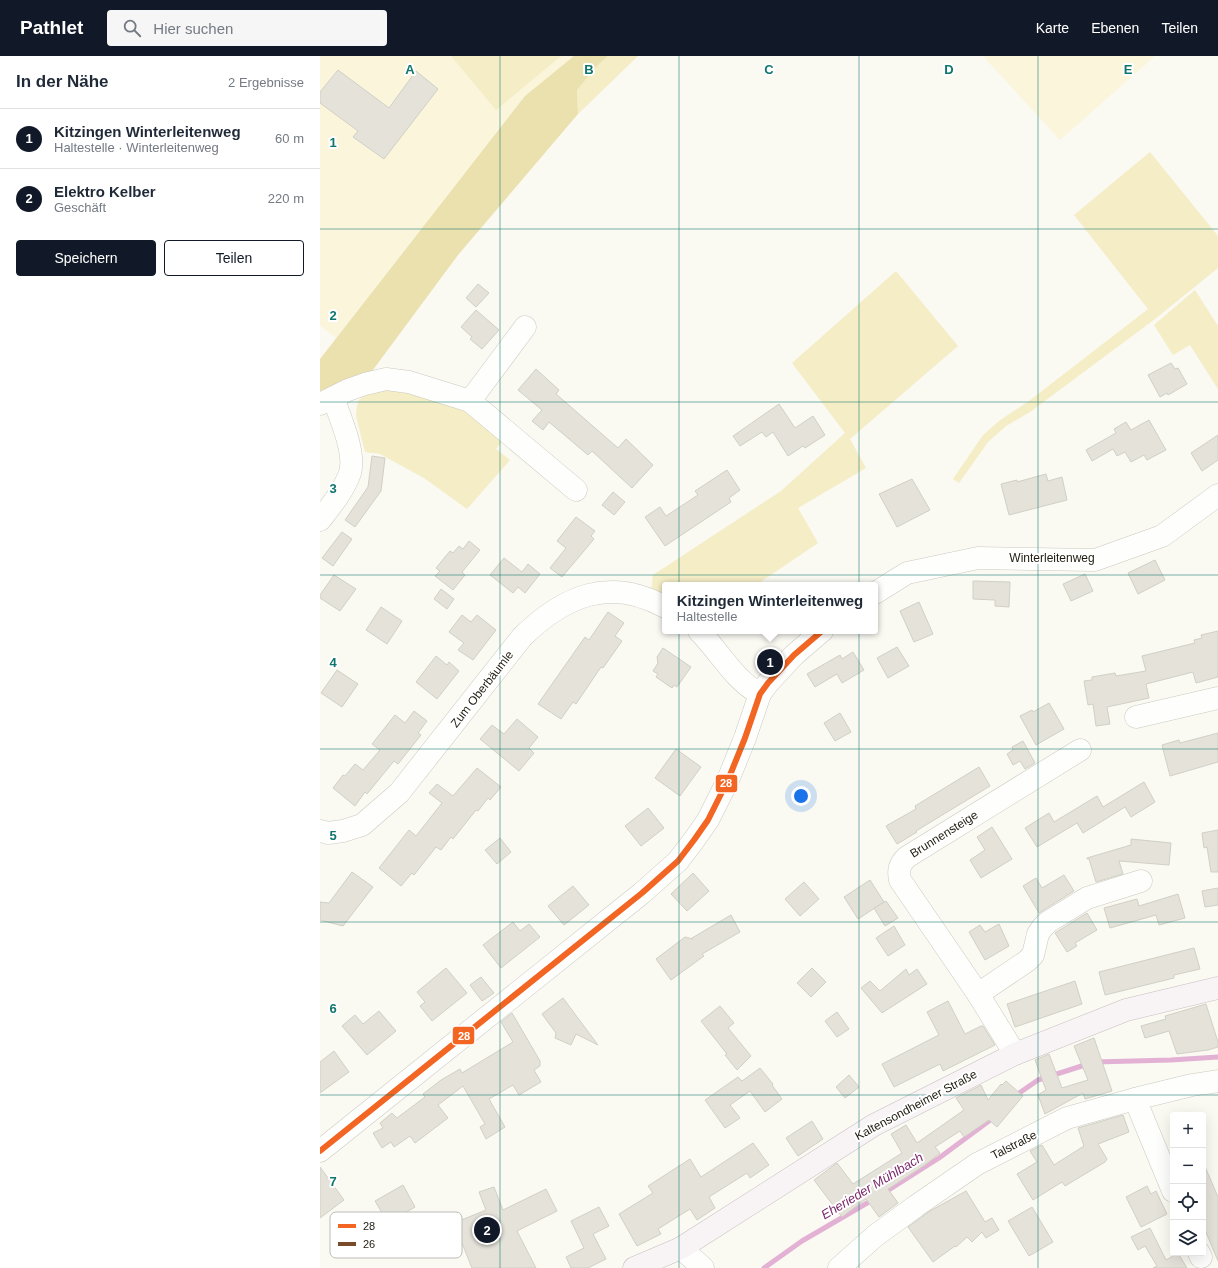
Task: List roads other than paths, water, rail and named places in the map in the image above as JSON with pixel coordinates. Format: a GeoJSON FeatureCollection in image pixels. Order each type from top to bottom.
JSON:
{"type":"FeatureCollection","features":[{"type":"Feature","properties":{"kind":"main road","name":"Kaltensondheimer Straße"},"geometry":{"type":"LineString","coordinates":[[634,1268],[681,1248],[874,1125],[1015,1054],[1126,1010],[1218,988]]}},
{"type":"Feature","properties":{"kind":"street"},"geometry":{"type":"LineString","coordinates":[[470,400],[525,327]]}},
{"type":"Feature","properties":{"kind":"street"},"geometry":{"type":"LineString","coordinates":[[320,520],[341,492],[350,472],[351,452],[343,425],[326,401],[348,390],[386,379],[409,382],[470,400],[576,490]]}},
{"type":"Feature","properties":{"kind":"street","name":"Winterleitenweg"},"geometry":{"type":"LineString","coordinates":[[878,591],[907,573],[978,558],[1095,560],[1162,536],[1218,495]]}},
{"type":"Feature","properties":{"kind":"street","name":"Zum Oberbäumle"},"geometry":{"type":"LineString","coordinates":[[320,831],[328,833],[343,831],[362,825],[399,793],[522,637],[551,612],[569,602],[594,593],[618,591],[638,595],[662,606]]}},
{"type":"Feature","properties":{"kind":"street"},"geometry":{"type":"LineString","coordinates":[[702,634],[739,678],[749,688],[760,694]]}},
{"type":"Feature","properties":{"kind":"street"},"geometry":{"type":"LineString","coordinates":[[320,1150],[642,893],[678,861],[708,820],[728,780],[745,738],[760,694],[778,671],[818,634]]}},
{"type":"Feature","properties":{"kind":"street"},"geometry":{"type":"LineString","coordinates":[[1136,717],[1218,698]]}},
{"type":"Feature","properties":{"kind":"street","name":"Brunnensteige"},"geometry":{"type":"LineString","coordinates":[[1015,1054],[978,994],[900,880],[898,871],[901,863],[907,857],[1080,750]]}},
{"type":"Feature","properties":{"kind":"street"},"geometry":{"type":"LineString","coordinates":[[978,994],[1027,961],[1032,955],[1038,934],[1048,922],[1087,898],[1141,881]]}},
{"type":"Feature","properties":{"kind":"street","name":"Talstraße"},"geometry":{"type":"LineString","coordinates":[[839,1268],[875,1236],[977,1164],[1066,1118],[1192,1085],[1218,1081]]}},
{"type":"Feature","properties":{"kind":"street"},"geometry":{"type":"LineString","coordinates":[[1135,1099],[1170,1184]]}},
{"type":"Feature","properties":{"kind":"street"},"geometry":{"type":"LineString","coordinates":[[681,1248],[703,1268]]}},
{"type":"Feature","properties":{"kind":"waterway","name":"Eherieder Mühlbach"},"geometry":{"type":"LineString","coordinates":[[1095,1062],[1218,1057]]}},
{"type":"Feature","properties":{"kind":"waterway","name":"Eherieder Mühlbach"},"geometry":{"type":"LineString","coordinates":[[1015,1096],[1038,1080],[1088,1064]]}},
{"type":"Feature","properties":{"kind":"waterway","name":"Eherieder Mühlbach"},"geometry":{"type":"LineString","coordinates":[[884,1193],[939,1158],[989,1121]]}},
{"type":"Feature","properties":{"kind":"waterway","name":"Eherieder Mühlbach"},"geometry":{"type":"LineString","coordinates":[[764,1268],[802,1241],[874,1199]]}},
{"type":"Feature","properties":{"kind":"place","name":"Kitzingen Winterleitenweg"},"geometry":{"type":"Point","coordinates":[770,662]}},
{"type":"Feature","properties":{"kind":"place","name":"Elektro Kelber"},"geometry":{"type":"Point","coordinates":[487,1230]}}]}
